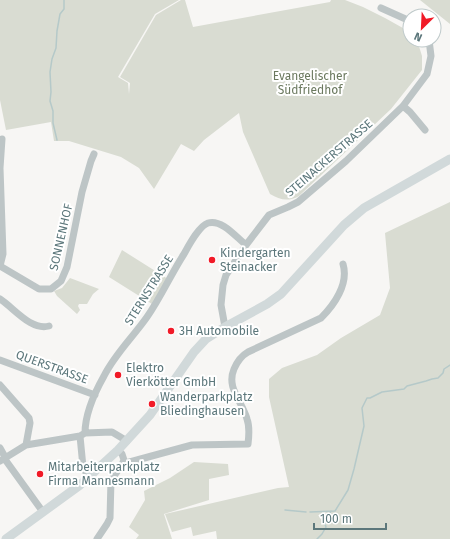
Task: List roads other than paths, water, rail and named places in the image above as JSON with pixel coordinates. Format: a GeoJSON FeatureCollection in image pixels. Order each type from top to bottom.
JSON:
{"type":"FeatureCollection","features":[{"type":"Feature","properties":{"kind":"main road"},"geometry":{"type":"LineString","coordinates":[[6,539],[89,478],[127,441],[150,415],[200,344],[225,327],[268,304],[281,294],[344,225],[364,208],[450,159]]}},
{"type":"Feature","properties":{"kind":"street"},"geometry":{"type":"LineString","coordinates":[[381,8],[402,17]]}},
{"type":"Feature","properties":{"kind":"street","name":"STEINACKERSTRASSE"},"geometry":{"type":"LineString","coordinates":[[225,327],[221,305],[223,285],[226,275],[246,245],[269,215],[298,202],[346,161],[403,106],[427,74],[431,56],[430,48]]}},
{"type":"Feature","properties":{"kind":"street"},"geometry":{"type":"LineString","coordinates":[[403,106],[413,115],[425,130]]}},
{"type":"Feature","properties":{"kind":"street","name":"SONNENHOF"},"geometry":{"type":"LineString","coordinates":[[2,139],[0,168],[3,254],[0,266],[40,289],[53,288],[61,281],[67,267],[82,192],[94,154]]}},
{"type":"Feature","properties":{"kind":"street","name":"STERNSTRASSE"},"geometry":{"type":"LineString","coordinates":[[89,478],[83,467],[82,435],[95,395],[114,359],[147,317],[178,263],[201,228],[210,223],[219,224],[246,245]]}},
{"type":"Feature","properties":{"kind":"street"},"geometry":{"type":"LineString","coordinates":[[123,462],[126,463],[192,446],[248,444],[248,421],[232,388],[235,367],[240,358],[248,352],[321,318],[328,310],[341,289],[344,269],[343,264]]}},
{"type":"Feature","properties":{"kind":"street"},"geometry":{"type":"LineString","coordinates":[[0,299],[32,325],[40,327],[49,326]]}},
{"type":"Feature","properties":{"kind":"street","name":"QUERSTRASSE"},"geometry":{"type":"LineString","coordinates":[[0,360],[81,388],[95,395]]}},
{"type":"Feature","properties":{"kind":"street"},"geometry":{"type":"LineString","coordinates":[[0,385],[29,418],[30,423],[26,445]]}},
{"type":"Feature","properties":{"kind":"street"},"geometry":{"type":"LineString","coordinates":[[3,459],[26,445],[82,435],[112,432],[127,441]]}},
{"type":"Feature","properties":{"kind":"street"},"geometry":{"type":"LineString","coordinates":[[0,448],[3,459],[43,512]]}},
{"type":"Feature","properties":{"kind":"street"},"geometry":{"type":"LineString","coordinates":[[97,539],[110,518],[111,480],[123,462],[122,454],[118,450]]}},
{"type":"Feature","properties":{"kind":"waterway"},"geometry":{"type":"LineString","coordinates":[[57,140],[50,101],[50,72],[52,59],[56,48],[60,14],[64,9],[64,0]]}},
{"type":"Feature","properties":{"kind":"waterway"},"geometry":{"type":"LineString","coordinates":[[310,512],[335,511],[348,490],[364,426],[362,408],[367,398],[382,392],[404,389],[407,386],[438,378],[443,373],[444,369],[450,365]]}},
{"type":"Feature","properties":{"kind":"waterway"},"geometry":{"type":"LineString","coordinates":[[285,510],[306,512]]}},
{"type":"Feature","properties":{"kind":"waterway"},"geometry":{"type":"LineString","coordinates":[[317,539],[326,527],[325,524],[331,511]]}},
{"type":"Feature","properties":{"kind":"place","name":"Kindergarten Steinacker"},"geometry":{"type":"Point","coordinates":[212,260]}},
{"type":"Feature","properties":{"kind":"place","name":"3H Automobile"},"geometry":{"type":"Point","coordinates":[171,331]}},
{"type":"Feature","properties":{"kind":"place","name":"Elektro Vierkötter GmbH"},"geometry":{"type":"Point","coordinates":[118,375]}},
{"type":"Feature","properties":{"kind":"place","name":"Wanderparkplatz Bliedinghausen"},"geometry":{"type":"Point","coordinates":[152,404]}},
{"type":"Feature","properties":{"kind":"place","name":"Mitarbeiterparkplatz Firma Mannesmann"},"geometry":{"type":"Point","coordinates":[40,474]}},
{"type":"Feature","properties":{"kind":"park label","name":"Evangelischer Südfriedhof"},"geometry":{"type":"Point","coordinates":[310,83]}}]}
